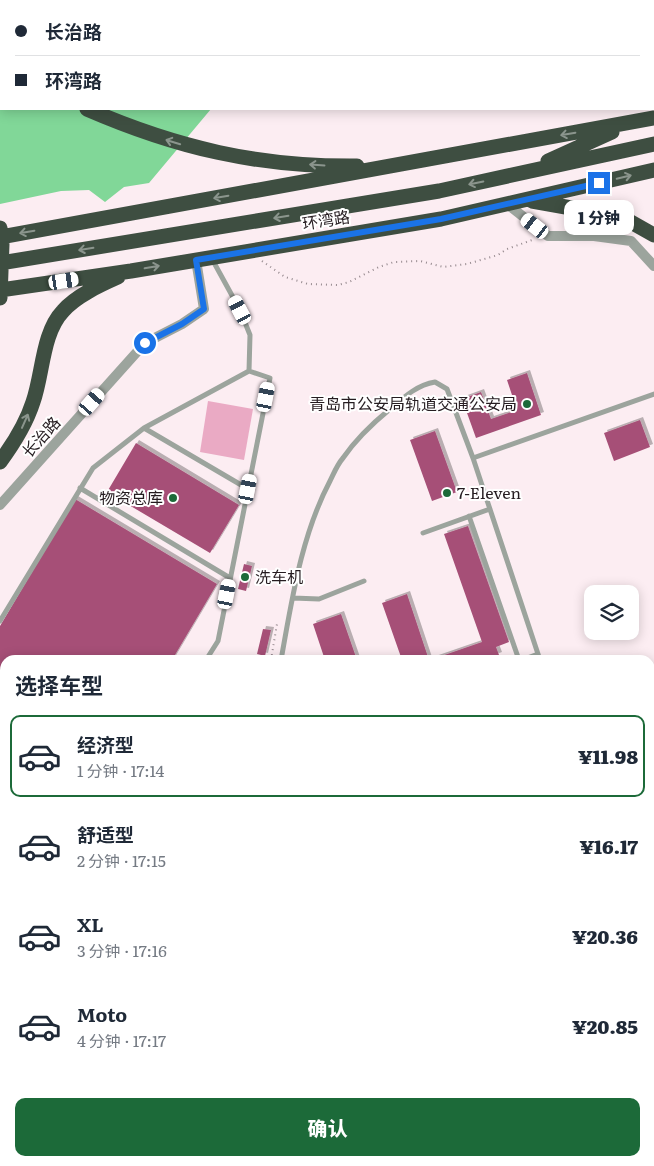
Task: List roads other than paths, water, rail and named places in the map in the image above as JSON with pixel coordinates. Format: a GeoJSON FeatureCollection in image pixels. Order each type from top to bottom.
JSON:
{"type":"FeatureCollection","features":[{"type":"Feature","properties":{"kind":"highway"},"geometry":{"type":"LineString","coordinates":[[89,110],[172,142],[220,154],[320,166],[400,165]]}},
{"type":"Feature","properties":{"kind":"highway"},"geometry":{"type":"LineString","coordinates":[[0,237],[654,118]]}},
{"type":"Feature","properties":{"kind":"highway"},"geometry":{"type":"LineString","coordinates":[[523,173],[633,122]]}},
{"type":"Feature","properties":{"kind":"highway","name":"环湾路"},"geometry":{"type":"LineString","coordinates":[[0,263],[439,191],[654,144]]}},
{"type":"Feature","properties":{"kind":"highway","name":"环湾路"},"geometry":{"type":"LineString","coordinates":[[0,290],[131,271],[441,219],[654,170]]}},
{"type":"Feature","properties":{"kind":"highway"},"geometry":{"type":"LineString","coordinates":[[526,199],[622,217],[654,235]]}},
{"type":"Feature","properties":{"kind":"highway"},"geometry":{"type":"LineString","coordinates":[[0,228],[2,253],[0,298]]}},
{"type":"Feature","properties":{"kind":"highway"},"geometry":{"type":"LineString","coordinates":[[0,462],[17,438],[33,402],[51,328],[63,311],[78,299],[131,271]]}},
{"type":"Feature","properties":{"kind":"highway"},"geometry":{"type":"LineString","coordinates":[[0,304],[48,283]]}},
{"type":"Feature","properties":{"kind":"street"},"geometry":{"type":"LineString","coordinates":[[507,204],[548,236],[594,236],[631,241],[654,266]]}},
{"type":"Feature","properties":{"kind":"street","name":"长治路"},"geometry":{"type":"LineString","coordinates":[[0,505],[145,343],[182,324],[204,309],[204,259]]}},
{"type":"Feature","properties":{"kind":"lane"},"geometry":{"type":"LineString","coordinates":[[204,259],[240,310],[250,335],[250,371]]}},
{"type":"Feature","properties":{"kind":"lane"},"geometry":{"type":"LineString","coordinates":[[0,621],[93,468],[144,428],[250,371],[270,378],[218,641],[209,655]]}},
{"type":"Feature","properties":{"kind":"lane"},"geometry":{"type":"LineString","coordinates":[[282,655],[311,523],[320,500],[342,459],[373,423],[411,392],[426,384],[435,382],[447,389],[473,458],[538,655]]}},
{"type":"Feature","properties":{"kind":"lane"},"geometry":{"type":"LineString","coordinates":[[473,458],[654,394]]}},
{"type":"Feature","properties":{"kind":"lane"},"geometry":{"type":"LineString","coordinates":[[144,428],[248,489]]}},
{"type":"Feature","properties":{"kind":"lane"},"geometry":{"type":"LineString","coordinates":[[80,488],[230,578]]}},
{"type":"Feature","properties":{"kind":"lane"},"geometry":{"type":"LineString","coordinates":[[423,533],[490,509]]}},
{"type":"Feature","properties":{"kind":"lane"},"geometry":{"type":"LineString","coordinates":[[469,516],[518,655]]}},
{"type":"Feature","properties":{"kind":"lane"},"geometry":{"type":"LineString","coordinates":[[293,598],[319,599],[364,581]]}},
{"type":"Feature","properties":{"kind":"place","name":"青岛市公安局轨道交通公安局"},"geometry":{"type":"Point","coordinates":[527,404]}},
{"type":"Feature","properties":{"kind":"place","name":"7-Eleven"},"geometry":{"type":"Point","coordinates":[447,493]}},
{"type":"Feature","properties":{"kind":"place","name":"物资总库"},"geometry":{"type":"Point","coordinates":[173,498]}},
{"type":"Feature","properties":{"kind":"place","name":"洗车机"},"geometry":{"type":"Point","coordinates":[245,577]}}]}
